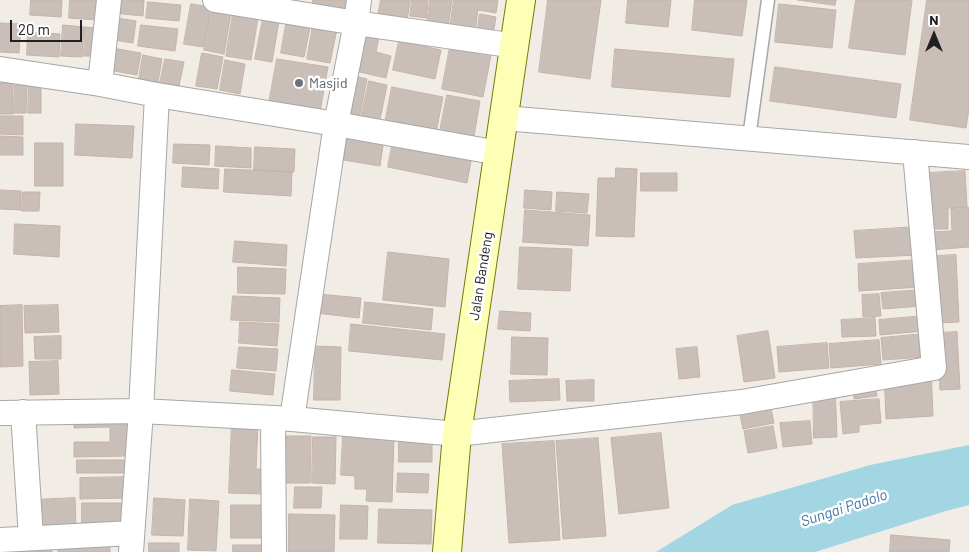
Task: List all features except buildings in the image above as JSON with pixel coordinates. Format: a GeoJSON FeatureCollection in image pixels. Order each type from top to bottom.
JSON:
{"type":"FeatureCollection","features":[{"type":"Feature","properties":{"kind":"street"},"geometry":{"type":"LineString","coordinates":[[100,84],[110,0]]}},
{"type":"Feature","properties":{"kind":"street"},"geometry":{"type":"LineString","coordinates":[[215,0],[516,46]]}},
{"type":"Feature","properties":{"kind":"street"},"geometry":{"type":"LineString","coordinates":[[274,552],[283,419],[359,0]]}},
{"type":"Feature","properties":{"kind":"street","name":"Jalan Bandeng"},"geometry":{"type":"LineString","coordinates":[[447,552],[457,434],[516,46],[521,0]]}},
{"type":"Feature","properties":{"kind":"street"},"geometry":{"type":"LineString","coordinates":[[0,69],[100,84],[500,153]]}},
{"type":"Feature","properties":{"kind":"street"},"geometry":{"type":"LineString","coordinates":[[23,412],[14,542],[132,542],[141,411],[157,95]]}},
{"type":"Feature","properties":{"kind":"street"},"geometry":{"type":"LineString","coordinates":[[504,118],[969,157]]}},
{"type":"Feature","properties":{"kind":"street"},"geometry":{"type":"LineString","coordinates":[[0,413],[141,411],[283,419],[457,434],[742,402],[934,368],[915,152]]}},
{"type":"Feature","properties":{"kind":"lane"},"geometry":{"type":"LineString","coordinates":[[749,138],[768,0]]}},
{"type":"Feature","properties":{"kind":"water","name":"Sungai Padolo"},"geometry":{"type":"Polygon","coordinates":[[[969,445],[969,505],[815,552],[656,552],[732,505],[870,465],[969,445]]]}},
{"type":"Feature","properties":{"kind":"place","name":"Masjid"},"geometry":{"type":"Point","coordinates":[299,83]}}]}
